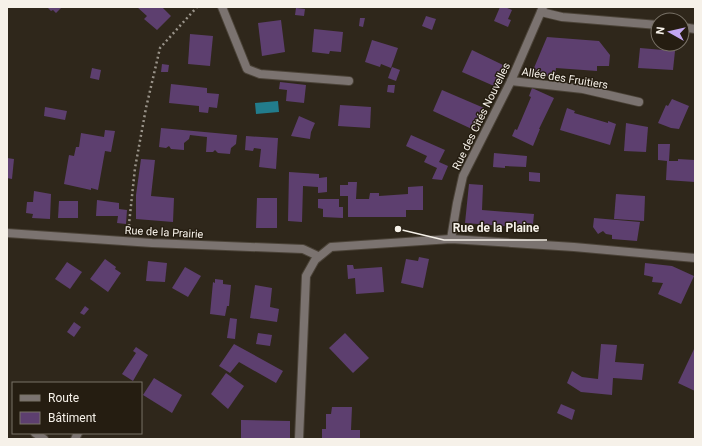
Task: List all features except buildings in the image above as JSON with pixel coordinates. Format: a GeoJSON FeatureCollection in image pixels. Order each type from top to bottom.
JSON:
{"type":"FeatureCollection","features":[{"type":"Feature","properties":{"kind":"street"},"geometry":{"type":"LineString","coordinates":[[222,7],[247,69],[260,74],[349,82]]}},
{"type":"Feature","properties":{"kind":"street"},"geometry":{"type":"LineString","coordinates":[[542,9],[562,17],[650,24]]}},
{"type":"Feature","properties":{"kind":"street","name":"Rue des Cités Nouvelles"},"geometry":{"type":"LineString","coordinates":[[451,239],[456,203],[463,176],[511,81],[542,9]]}},
{"type":"Feature","properties":{"kind":"street","name":"Allée des Fruitiers"},"geometry":{"type":"LineString","coordinates":[[511,81],[583,89],[639,102]]}},
{"type":"Feature","properties":{"kind":"street","name":"Rue de la Prairie"},"geometry":{"type":"LineString","coordinates":[[7,233],[130,241],[303,249],[318,256]]}},
{"type":"Feature","properties":{"kind":"street"},"geometry":{"type":"LineString","coordinates":[[299,439],[306,276],[318,256],[332,247],[451,239],[574,247],[695,258]]}},
{"type":"Feature","properties":{"kind":"path"},"geometry":{"type":"LineString","coordinates":[[130,241],[128,224],[135,168],[146,108],[160,48],[197,7]]}},
{"type":"Feature","properties":{"kind":"water"},"geometry":{"type":"Polygon","coordinates":[[[278,101],[279,112],[256,114],[255,103],[278,101]]]}},
{"type":"Feature","properties":{"kind":"place","name":"Rue de la Plaine"},"geometry":{"type":"Point","coordinates":[398,229]}}]}
